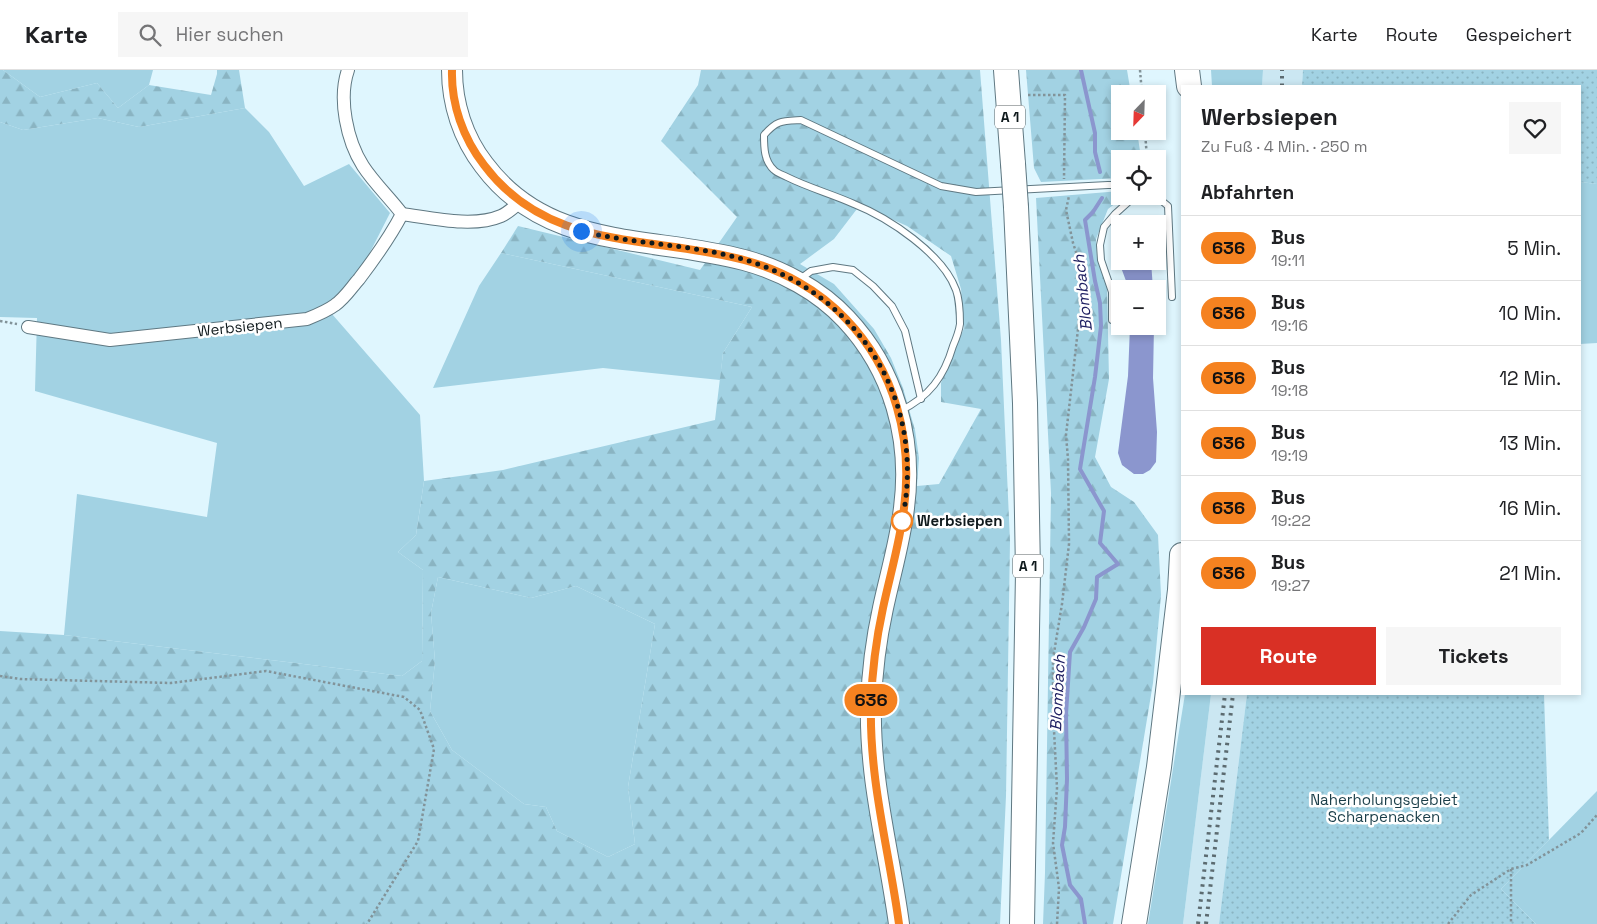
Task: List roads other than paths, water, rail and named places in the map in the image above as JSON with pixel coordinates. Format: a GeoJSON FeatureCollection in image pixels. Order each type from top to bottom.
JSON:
{"type":"FeatureCollection","features":[{"type":"Feature","properties":{"kind":"highway","name":"A 1"},"geometry":{"type":"LineString","coordinates":[[1006,70],[1016,207],[1025,403],[1028,572],[1022,924]]}},
{"type":"Feature","properties":{"kind":"highway"},"geometry":{"type":"LineString","coordinates":[[1187,70],[1189,85]]}},
{"type":"Feature","properties":{"kind":"highway"},"geometry":{"type":"LineString","coordinates":[[1134,924],[1159,767],[1181,572]]}},
{"type":"Feature","properties":{"kind":"main road"},"geometry":{"type":"LineString","coordinates":[[452,70],[457,112],[471,147],[479,160],[501,186],[520,202],[553,220],[581,231],[620,240],[696,250],[741,259],[775,271],[819,295],[844,317],[868,345],[886,376],[899,411],[906,455],[905,500],[901,530],[882,611],[873,665],[871,732],[875,789],[898,924]]}},
{"type":"Feature","properties":{"kind":"street"},"geometry":{"type":"LineString","coordinates":[[348,70],[345,80],[344,105],[349,133],[355,151],[364,168],[402,214],[455,221],[476,221],[502,216],[520,202]]}},
{"type":"Feature","properties":{"kind":"street","name":"Werbsiepen"},"geometry":{"type":"LineString","coordinates":[[28,326],[110,340],[307,319],[335,305],[346,295],[376,257],[402,214]]}},
{"type":"Feature","properties":{"kind":"lane"},"geometry":{"type":"LineString","coordinates":[[899,411],[921,399],[937,382],[950,358],[960,326],[957,291],[946,271],[932,254],[918,242],[878,216],[855,204],[808,187],[774,170],[764,154],[764,135],[773,124],[785,120],[801,120],[941,186],[976,192],[1111,185]]}},
{"type":"Feature","properties":{"kind":"lane"},"geometry":{"type":"LineString","coordinates":[[1166,204],[1168,206],[1172,297]]}},
{"type":"Feature","properties":{"kind":"lane"},"geometry":{"type":"LineString","coordinates":[[1111,289],[1101,260],[1100,245],[1104,227],[1125,205]]}},
{"type":"Feature","properties":{"kind":"lane"},"geometry":{"type":"LineString","coordinates":[[798,282],[811,271],[833,268],[853,270],[873,286],[892,306],[905,331],[921,399]]}},
{"type":"Feature","properties":{"kind":"water"},"geometry":{"type":"Polygon","coordinates":[[[1122,270],[1152,270],[1152,280],[1126,280],[1122,270]]]}},
{"type":"Feature","properties":{"kind":"water"},"geometry":{"type":"Polygon","coordinates":[[[1130,335],[1154,335],[1153,378],[1157,432],[1156,462],[1150,470],[1143,474],[1134,474],[1122,465],[1118,453],[1128,376],[1130,335]]]}},
{"type":"Feature","properties":{"kind":"waterway","name":"Blombach"},"geometry":{"type":"LineString","coordinates":[[1081,70],[1095,133],[1095,152],[1100,172]]}},
{"type":"Feature","properties":{"kind":"waterway","name":"Blombach"},"geometry":{"type":"LineString","coordinates":[[1085,924],[1081,899],[1070,885],[1062,845],[1065,827],[1067,779],[1066,714],[1070,652],[1084,627],[1096,599],[1097,577],[1118,564],[1100,543],[1104,511],[1080,469],[1101,326],[1100,303],[1085,220],[1102,198]]}},
{"type":"Feature","properties":{"kind":"railway"},"geometry":{"type":"LineString","coordinates":[[1282,70],[1282,85]]}},
{"type":"Feature","properties":{"kind":"railway"},"geometry":{"type":"LineString","coordinates":[[1198,924],[1225,695]]}},
{"type":"Feature","properties":{"kind":"railway"},"geometry":{"type":"LineString","coordinates":[[1206,924],[1233,695]]}},
{"type":"Feature","properties":{"kind":"place","name":"Werbsiepen"},"geometry":{"type":"Point","coordinates":[902,521]}},
{"type":"Feature","properties":{"kind":"park label","name":"Naherholungsgebiet Scharpenacken"},"geometry":{"type":"Point","coordinates":[1384,808]}}]}
